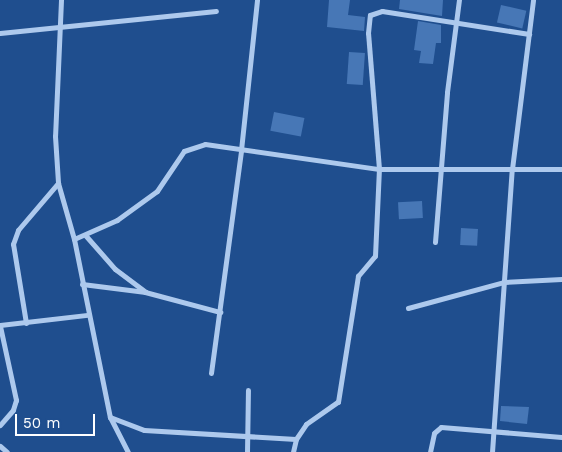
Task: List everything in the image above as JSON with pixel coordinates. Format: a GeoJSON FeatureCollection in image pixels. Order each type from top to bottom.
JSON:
{"type":"FeatureCollection","features":[{"type":"Feature","properties":{"kind":"street"},"geometry":{"type":"LineString","coordinates":[[61,0],[55,136],[58,183],[74,239],[87,315],[110,417],[128,452]]}},
{"type":"Feature","properties":{"kind":"street"},"geometry":{"type":"LineString","coordinates":[[212,373],[241,150],[257,0]]}},
{"type":"Feature","properties":{"kind":"street"},"geometry":{"type":"LineString","coordinates":[[435,242],[459,0]]}},
{"type":"Feature","properties":{"kind":"street"},"geometry":{"type":"LineString","coordinates":[[492,452],[512,169],[533,0]]}},
{"type":"Feature","properties":{"kind":"street"},"geometry":{"type":"LineString","coordinates":[[0,33],[61,24],[216,11]]}},
{"type":"Feature","properties":{"kind":"street"},"geometry":{"type":"LineString","coordinates":[[294,452],[296,439],[306,424],[338,402],[358,276],[375,256],[379,169],[368,33],[370,15],[382,11],[529,34]]}},
{"type":"Feature","properties":{"kind":"street"},"geometry":{"type":"LineString","coordinates":[[74,239],[86,236],[117,220],[157,190],[184,151],[205,144],[379,169],[562,169]]}},
{"type":"Feature","properties":{"kind":"street"},"geometry":{"type":"LineString","coordinates":[[26,323],[13,244],[18,230],[58,183]]}},
{"type":"Feature","properties":{"kind":"street"},"geometry":{"type":"LineString","coordinates":[[86,236],[115,269],[145,292]]}},
{"type":"Feature","properties":{"kind":"street"},"geometry":{"type":"LineString","coordinates":[[408,308],[504,282],[562,279]]}},
{"type":"Feature","properties":{"kind":"street"},"geometry":{"type":"LineString","coordinates":[[82,284],[145,292],[220,312]]}},
{"type":"Feature","properties":{"kind":"street"},"geometry":{"type":"LineString","coordinates":[[0,426],[13,410],[16,400],[0,326],[87,315]]}},
{"type":"Feature","properties":{"kind":"street"},"geometry":{"type":"LineString","coordinates":[[247,452],[248,390]]}},
{"type":"Feature","properties":{"kind":"street"},"geometry":{"type":"LineString","coordinates":[[110,417],[144,430],[296,439]]}},
{"type":"Feature","properties":{"kind":"street"},"geometry":{"type":"LineString","coordinates":[[430,452],[434,433],[441,427],[562,437]]}},
{"type":"Feature","properties":{"kind":"street"},"geometry":{"type":"LineString","coordinates":[[0,446],[7,452]]}},
{"type":"Feature","properties":{"kind":"building"},"geometry":{"type":"Polygon","coordinates":[[[329,0],[350,0],[348,15],[365,17],[364,31],[327,27],[329,0]]]}},
{"type":"Feature","properties":{"kind":"building"},"geometry":{"type":"Polygon","coordinates":[[[400,0],[443,0],[442,16],[399,9],[400,0]]]}},
{"type":"Feature","properties":{"kind":"building"},"geometry":{"type":"Polygon","coordinates":[[[501,5],[526,11],[522,28],[497,23],[501,5]]]}},
{"type":"Feature","properties":{"kind":"building"},"geometry":{"type":"Polygon","coordinates":[[[418,21],[441,25],[441,43],[436,43],[433,64],[419,63],[421,51],[414,50],[418,21]]]}},
{"type":"Feature","properties":{"kind":"building"},"geometry":{"type":"Polygon","coordinates":[[[349,52],[365,53],[363,85],[347,84],[349,52]]]}},
{"type":"Feature","properties":{"kind":"building"},"geometry":{"type":"Polygon","coordinates":[[[274,112],[304,118],[301,137],[270,131],[274,112]]]}},
{"type":"Feature","properties":{"kind":"building"},"geometry":{"type":"Polygon","coordinates":[[[422,201],[423,218],[399,219],[398,202],[422,201]]]}},
{"type":"Feature","properties":{"kind":"building"},"geometry":{"type":"Polygon","coordinates":[[[461,228],[478,229],[477,246],[460,245],[461,228]]]}},
{"type":"Feature","properties":{"kind":"building"},"geometry":{"type":"Polygon","coordinates":[[[501,406],[529,407],[527,424],[500,421],[501,406]]]}}]}
